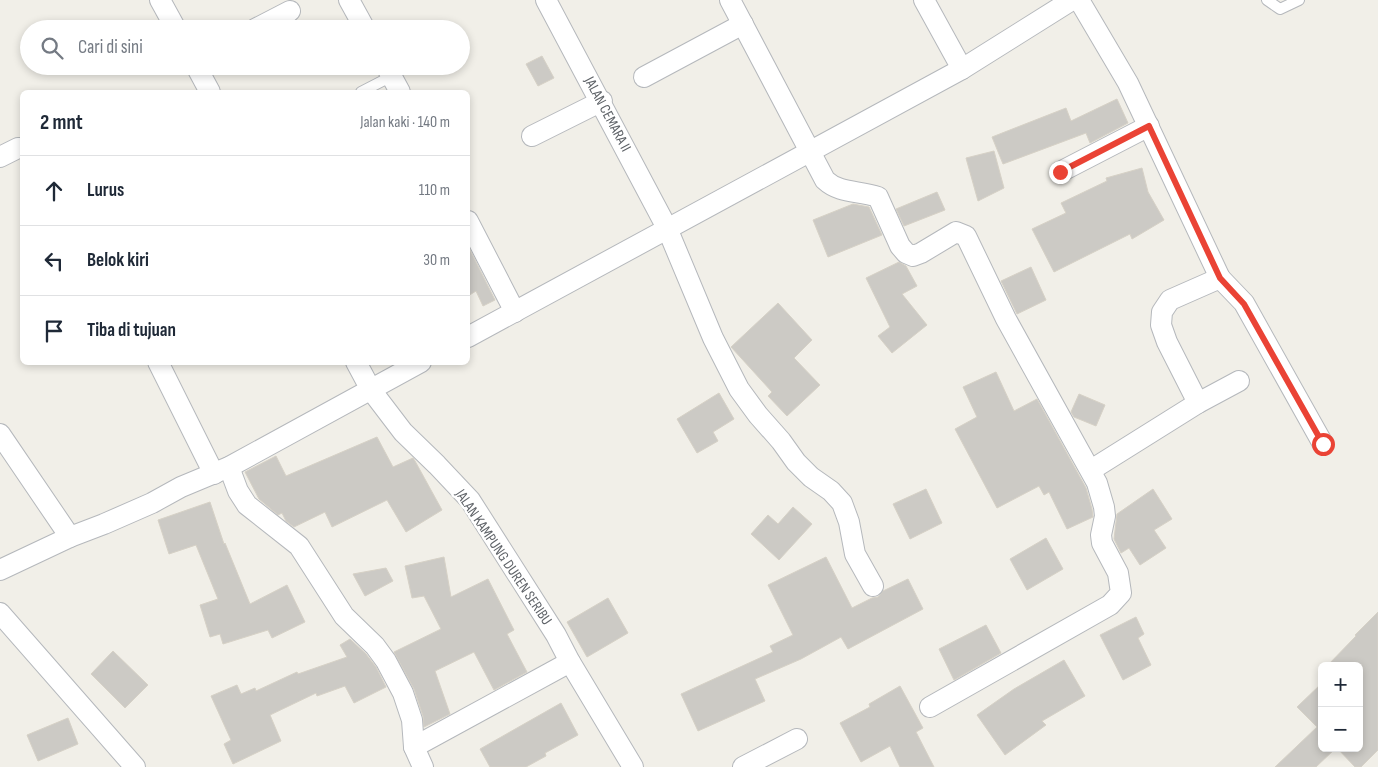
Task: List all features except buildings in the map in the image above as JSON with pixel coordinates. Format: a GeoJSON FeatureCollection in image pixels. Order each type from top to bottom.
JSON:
{"type":"FeatureCollection","features":[{"type":"Feature","properties":{"kind":"street"},"geometry":{"type":"LineString","coordinates":[[160,0],[171,20]]}},
{"type":"Feature","properties":{"kind":"street"},"geometry":{"type":"LineString","coordinates":[[349,0],[360,20]]}},
{"type":"Feature","properties":{"kind":"street","name":"JALAN CEMARA II"},"geometry":{"type":"LineString","coordinates":[[546,0],[668,228],[713,338],[739,390],[796,462],[830,491],[842,504],[849,522],[855,554],[873,586]]}},
{"type":"Feature","properties":{"kind":"street"},"geometry":{"type":"LineString","coordinates":[[730,0],[825,180],[832,187],[878,197],[900,246],[906,254],[913,256],[921,253],[956,232],[966,236],[1016,338],[1097,483],[1104,507],[1102,543],[1118,573],[1121,593],[1110,605],[930,707]]}},
{"type":"Feature","properties":{"kind":"street"},"geometry":{"type":"LineString","coordinates":[[924,0],[962,69]]}},
{"type":"Feature","properties":{"kind":"street"},"geometry":{"type":"LineString","coordinates":[[470,336],[962,69],[1072,0]]}},
{"type":"Feature","properties":{"kind":"street"},"geometry":{"type":"LineString","coordinates":[[1078,0],[1119,67],[1149,126],[1220,278],[1244,304],[1323,444]]}},
{"type":"Feature","properties":{"kind":"street"},"geometry":{"type":"LineString","coordinates":[[272,20],[290,10]]}},
{"type":"Feature","properties":{"kind":"street"},"geometry":{"type":"LineString","coordinates":[[644,78],[743,24]]}},
{"type":"Feature","properties":{"kind":"street"},"geometry":{"type":"LineString","coordinates":[[201,75],[209,90]]}},
{"type":"Feature","properties":{"kind":"street"},"geometry":{"type":"LineString","coordinates":[[532,136],[602,102]]}},
{"type":"Feature","properties":{"kind":"street"},"geometry":{"type":"LineString","coordinates":[[1060,172],[1149,126]]}},
{"type":"Feature","properties":{"kind":"street"},"geometry":{"type":"LineString","coordinates":[[0,157],[20,148]]}},
{"type":"Feature","properties":{"kind":"street"},"geometry":{"type":"LineString","coordinates":[[470,225],[515,312]]}},
{"type":"Feature","properties":{"kind":"street"},"geometry":{"type":"LineString","coordinates":[[1198,404],[1167,342],[1161,325],[1162,312],[1170,300],[1220,278]]}},
{"type":"Feature","properties":{"kind":"street"},"geometry":{"type":"LineString","coordinates":[[160,365],[221,471],[247,505],[299,546],[344,616],[376,646],[386,661],[403,693],[412,720],[414,747],[423,767]]}},
{"type":"Feature","properties":{"kind":"street","name":"JALAN KAMPUNG DUREN SERIBU"},"geometry":{"type":"LineString","coordinates":[[358,365],[371,390],[403,432],[470,500],[556,635],[570,662],[633,767]]}},
{"type":"Feature","properties":{"kind":"street"},"geometry":{"type":"LineString","coordinates":[[0,570],[70,537],[152,503],[181,487],[221,471],[416,365]]}},
{"type":"Feature","properties":{"kind":"street"},"geometry":{"type":"LineString","coordinates":[[1090,470],[1239,381]]}},
{"type":"Feature","properties":{"kind":"street"},"geometry":{"type":"LineString","coordinates":[[0,434],[70,537]]}},
{"type":"Feature","properties":{"kind":"street"},"geometry":{"type":"LineString","coordinates":[[0,613],[135,767]]}},
{"type":"Feature","properties":{"kind":"street"},"geometry":{"type":"LineString","coordinates":[[414,747],[570,662]]}},
{"type":"Feature","properties":{"kind":"street"},"geometry":{"type":"LineString","coordinates":[[743,767],[797,738]]}},
{"type":"Feature","properties":{"kind":"lane"},"geometry":{"type":"LineString","coordinates":[[1267,0],[1280,9],[1299,0]]}},
{"type":"Feature","properties":{"kind":"lane"},"geometry":{"type":"LineString","coordinates":[[366,90],[393,78]]}},
{"type":"Feature","properties":{"kind":"route"},"geometry":{"type":"LineString","coordinates":[[1060,172],[1149,126],[1220,278],[1244,304],[1323,444]]}}]}
